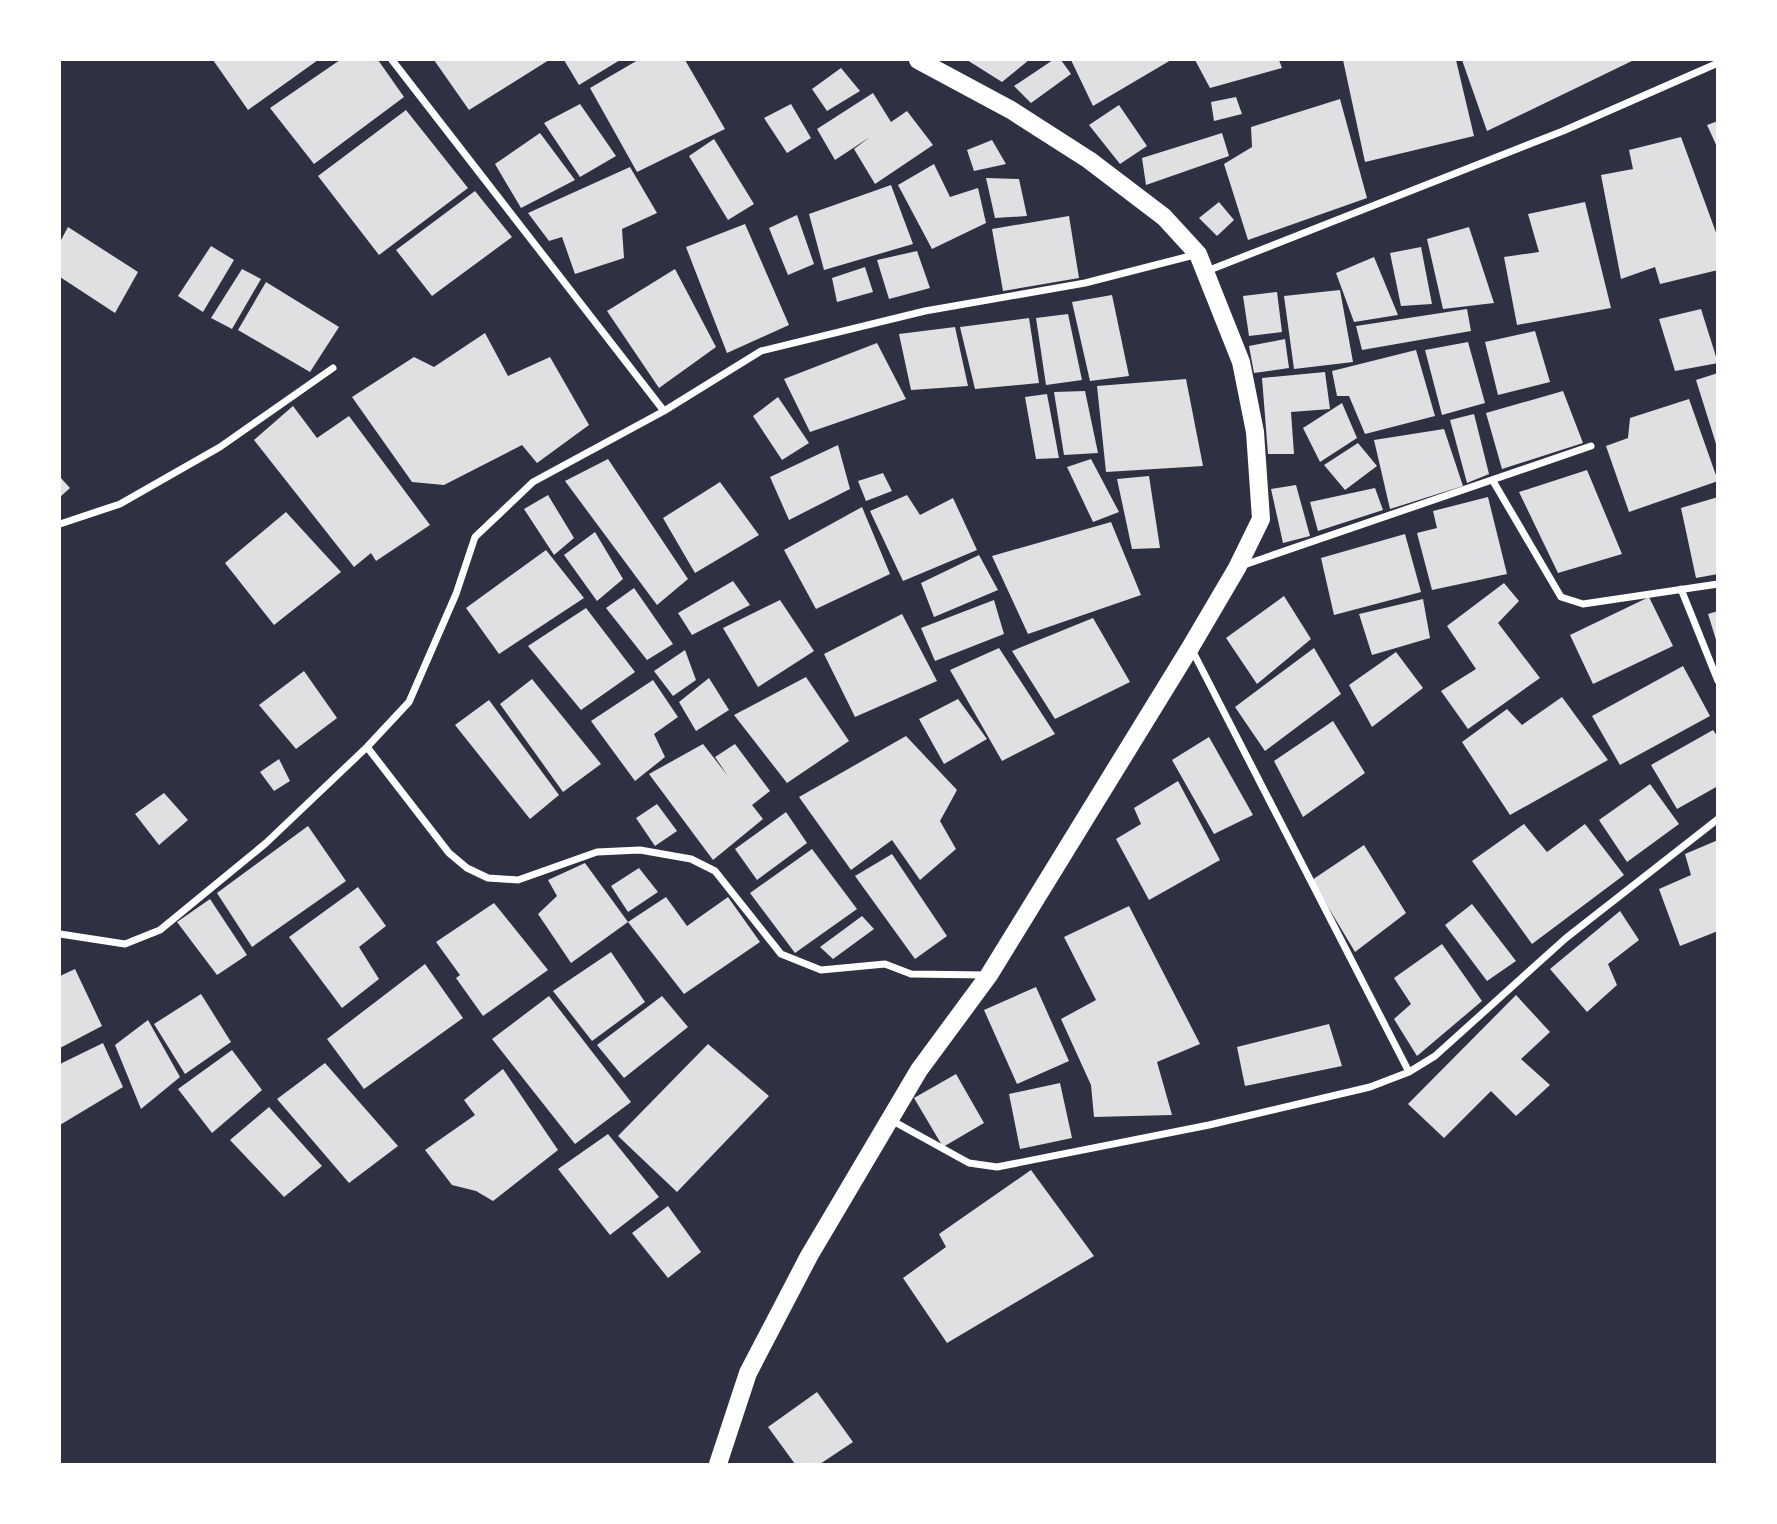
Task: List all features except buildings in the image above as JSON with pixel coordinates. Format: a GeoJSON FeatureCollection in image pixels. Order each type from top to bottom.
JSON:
{"type":"FeatureCollection","features":[{"type":"Feature","properties":{"kind":"main road"},"geometry":{"type":"LineString","coordinates":[[718,1465],[748,1373],[809,1256],[919,1070],[989,975],[1190,648],[1237,568],[1261,519],[1256,444],[1241,362],[1198,254],[1164,217],[1089,160],[1012,110],[918,60]]}},
{"type":"Feature","properties":{"kind":"street"},"geometry":{"type":"LineString","coordinates":[[393,60],[664,411]]}},
{"type":"Feature","properties":{"kind":"street"},"geometry":{"type":"LineString","coordinates":[[1206,271],[1563,131],[1717,63]]}},
{"type":"Feature","properties":{"kind":"street"},"geometry":{"type":"LineString","coordinates":[[60,934],[125,944],[160,930],[265,843],[368,747],[409,702],[456,594],[475,537],[533,482],[664,411],[761,351],[925,311],[1085,283],[1198,254]]}},
{"type":"Feature","properties":{"kind":"street"},"geometry":{"type":"LineString","coordinates":[[60,524],[120,504],[220,447],[333,368]]}},
{"type":"Feature","properties":{"kind":"street"},"geometry":{"type":"LineString","coordinates":[[1237,568],[1591,446]]}},
{"type":"Feature","properties":{"kind":"street"},"geometry":{"type":"LineString","coordinates":[[1493,481],[1561,597],[1583,604],[1717,584]]}},
{"type":"Feature","properties":{"kind":"street"},"geometry":{"type":"LineString","coordinates":[[1681,589],[1717,681]]}},
{"type":"Feature","properties":{"kind":"street"},"geometry":{"type":"LineString","coordinates":[[1190,648],[1409,1072]]}},
{"type":"Feature","properties":{"kind":"street"},"geometry":{"type":"LineString","coordinates":[[368,747],[449,853],[467,868],[488,878],[519,880],[597,852],[640,850],[691,859],[715,871],[781,954],[821,970],[885,964],[911,974],[989,975]]}},
{"type":"Feature","properties":{"kind":"street"},"geometry":{"type":"LineString","coordinates":[[890,1119],[969,1163],[997,1167],[1236,1119],[1370,1087],[1409,1072],[1435,1056],[1576,930],[1717,819]]}}]}
